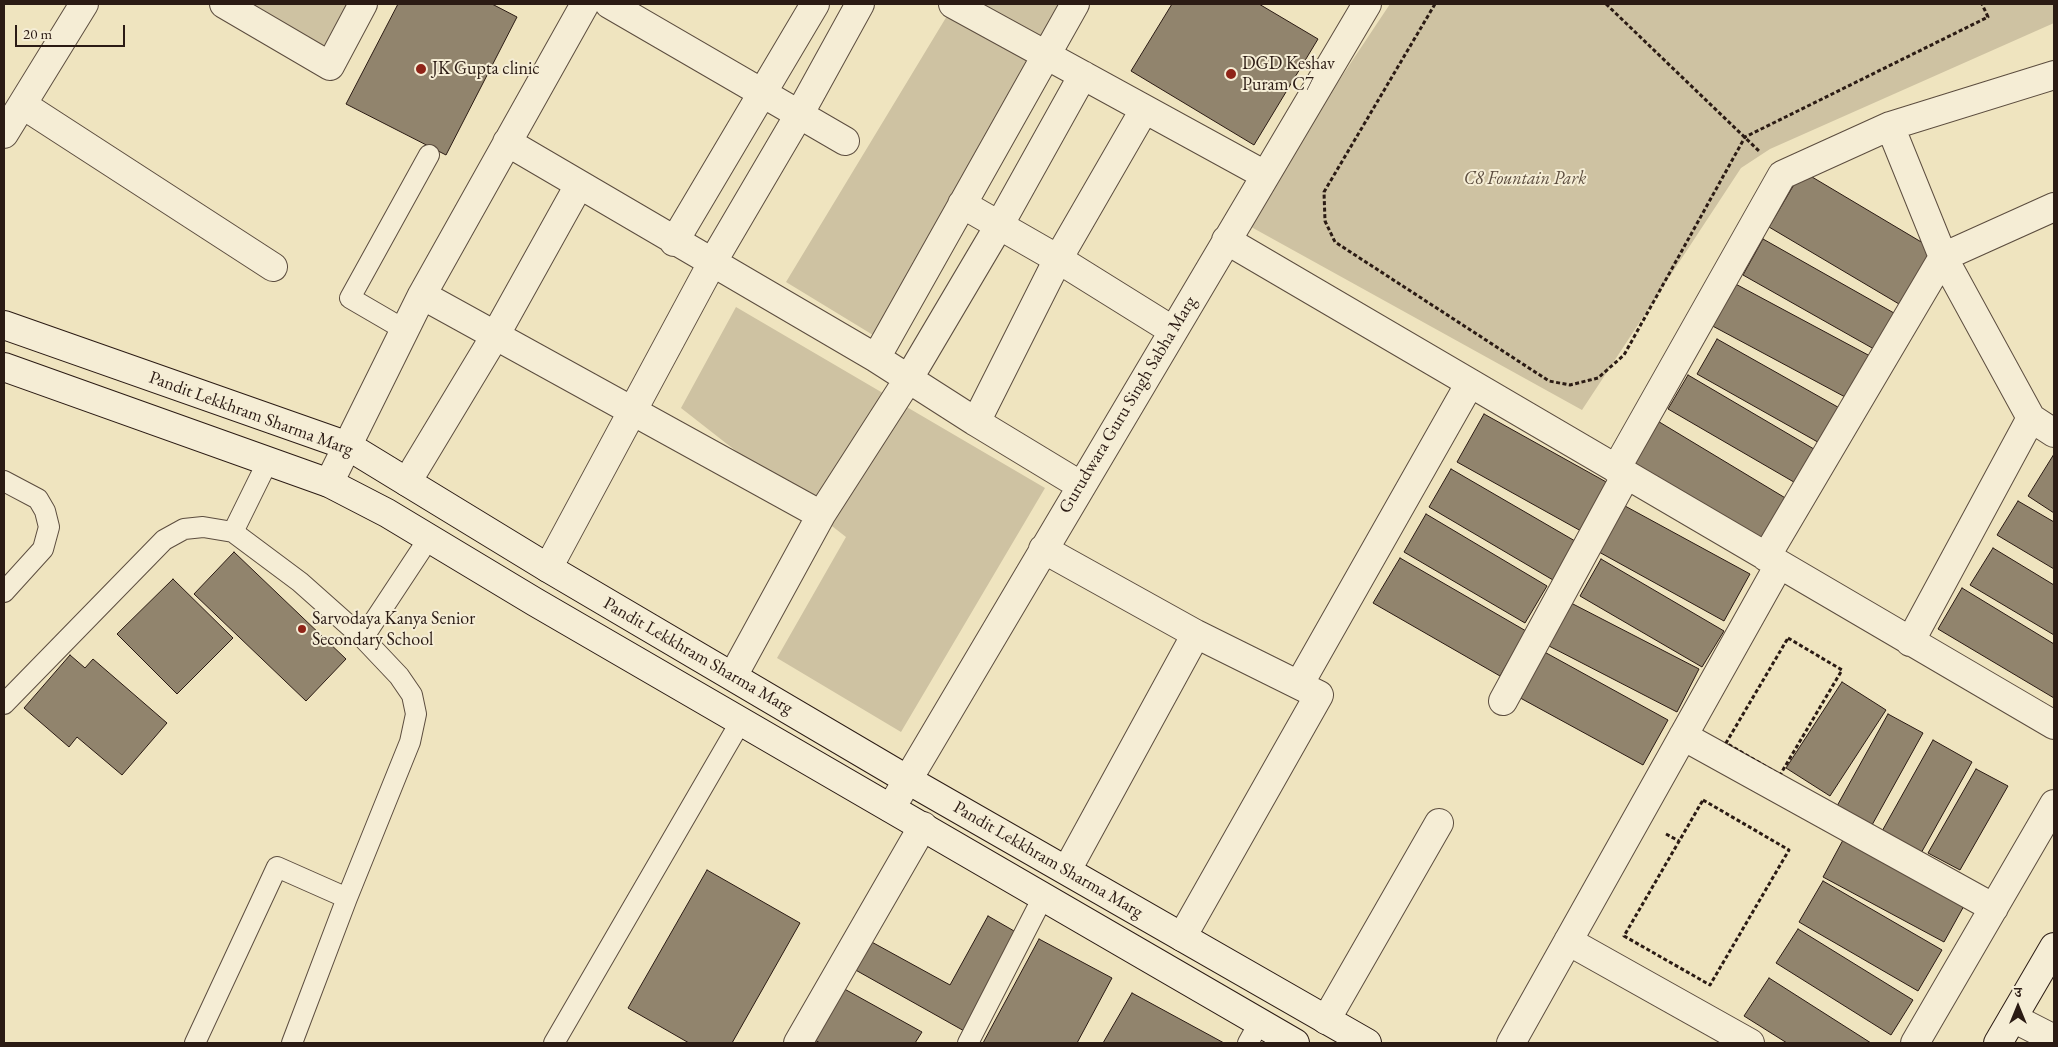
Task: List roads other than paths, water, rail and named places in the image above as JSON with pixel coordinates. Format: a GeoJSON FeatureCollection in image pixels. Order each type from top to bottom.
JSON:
{"type":"FeatureCollection","features":[{"type":"Feature","properties":{"kind":"street"},"geometry":{"type":"LineString","coordinates":[[224,4],[330,66],[363,4]]}},
{"type":"Feature","properties":{"kind":"street"},"geometry":{"type":"LineString","coordinates":[[329,483],[422,295],[585,4]]}},
{"type":"Feature","properties":{"kind":"street"},"geometry":{"type":"LineString","coordinates":[[610,4],[800,113],[845,141]]}},
{"type":"Feature","properties":{"kind":"street"},"geometry":{"type":"LineString","coordinates":[[674,242],[815,4]]}},
{"type":"Feature","properties":{"kind":"street"},"geometry":{"type":"LineString","coordinates":[[548,568],[712,263],[800,113],[860,4]]}},
{"type":"Feature","properties":{"kind":"street"},"geometry":{"type":"LineString","coordinates":[[953,4],[1264,175]]}},
{"type":"Feature","properties":{"kind":"street"},"geometry":{"type":"LineString","coordinates":[[876,358],[1045,55],[1076,4]]}},
{"type":"Feature","properties":{"kind":"street","name":"Gurudwara Guru Singh Sabha Marg"},"geometry":{"type":"LineString","coordinates":[[891,808],[1080,485],[1367,4]]}},
{"type":"Feature","properties":{"kind":"street"},"geometry":{"type":"LineString","coordinates":[[4,134],[23,105],[74,7]]}},
{"type":"Feature","properties":{"kind":"street"},"geometry":{"type":"LineString","coordinates":[[732,676],[821,515],[909,378],[1000,224],[1082,75]]}},
{"type":"Feature","properties":{"kind":"street"},"geometry":{"type":"LineString","coordinates":[[1503,701],[1621,472],[1782,175],[1890,126],[2054,75]]}},
{"type":"Feature","properties":{"kind":"street"},"geometry":{"type":"LineString","coordinates":[[23,105],[273,267]]}},
{"type":"Feature","properties":{"kind":"street"},"geometry":{"type":"LineString","coordinates":[[976,422],[1058,259],[1144,110]]}},
{"type":"Feature","properties":{"kind":"street"},"geometry":{"type":"LineString","coordinates":[[1890,126],[1943,257],[2031,418],[2054,433]]}},
{"type":"Feature","properties":{"kind":"street"},"geometry":{"type":"LineString","coordinates":[[508,142],[674,242],[876,358],[1080,485]]}},
{"type":"Feature","properties":{"kind":"street"},"geometry":{"type":"LineString","coordinates":[[407,482],[495,336],[579,185]]}},
{"type":"Feature","properties":{"kind":"street"},"geometry":{"type":"LineString","coordinates":[[962,204],[1000,224],[1172,330]]}},
{"type":"Feature","properties":{"kind":"street"},"geometry":{"type":"LineString","coordinates":[[1511,1043],[1683,736],[1773,561],[1943,257],[2054,207]]}},
{"type":"Feature","properties":{"kind":"street"},"geometry":{"type":"LineString","coordinates":[[1226,240],[2054,725]]}},
{"type":"Feature","properties":{"kind":"street"},"geometry":{"type":"LineString","coordinates":[[422,295],[821,515]]}},
{"type":"Feature","properties":{"kind":"street","name":"Pandit Lekkhram Sharma Marg"},"geometry":{"type":"LineString","coordinates":[[4,325],[348,446],[548,568],[908,780],[1367,1043]]}},
{"type":"Feature","properties":{"kind":"street","name":"Pandit Lekkhram Sharma Marg"},"geometry":{"type":"LineString","coordinates":[[4,368],[329,483],[387,513],[741,722],[1043,897],[1254,1033],[1295,1043]]}},
{"type":"Feature","properties":{"kind":"street"},"geometry":{"type":"LineString","coordinates":[[1300,683],[1470,383]]}},
{"type":"Feature","properties":{"kind":"street"},"geometry":{"type":"LineString","coordinates":[[1910,642],[2031,418]]}},
{"type":"Feature","properties":{"kind":"street"},"geometry":{"type":"LineString","coordinates":[[1043,549],[1196,634],[1300,683],[1320,695],[1182,937]]}},
{"type":"Feature","properties":{"kind":"street"},"geometry":{"type":"LineString","coordinates":[[1067,870],[1196,634]]}},
{"type":"Feature","properties":{"kind":"street"},"geometry":{"type":"LineString","coordinates":[[1683,736],[1994,908]]}},
{"type":"Feature","properties":{"kind":"street"},"geometry":{"type":"LineString","coordinates":[[1915,1043],[2054,804]]}},
{"type":"Feature","properties":{"kind":"street"},"geometry":{"type":"LineString","coordinates":[[1326,1020],[1439,824]]}},
{"type":"Feature","properties":{"kind":"street"},"geometry":{"type":"LineString","coordinates":[[798,1043],[923,826]]}},
{"type":"Feature","properties":{"kind":"street"},"geometry":{"type":"LineString","coordinates":[[1568,941],[1750,1043]]}},
{"type":"Feature","properties":{"kind":"street"},"geometry":{"type":"LineString","coordinates":[[1998,1043],[2054,946]]}},
{"type":"Feature","properties":{"kind":"street"},"geometry":{"type":"LineString","coordinates":[[2013,1018],[2054,1039]]}},
{"type":"Feature","properties":{"kind":"lane"},"geometry":{"type":"LineString","coordinates":[[405,330],[350,298],[429,155]]}},
{"type":"Feature","properties":{"kind":"lane"},"geometry":{"type":"LineString","coordinates":[[233,532],[268,461]]}},
{"type":"Feature","properties":{"kind":"lane"},"geometry":{"type":"LineString","coordinates":[[4,481],[38,499],[46,511],[49,527],[43,549],[4,592]]}},
{"type":"Feature","properties":{"kind":"lane"},"geometry":{"type":"LineString","coordinates":[[4,704],[164,540],[184,529],[203,527],[233,532],[300,582],[363,638],[399,676],[412,695],[416,714],[410,742],[347,898],[292,1043]]}},
{"type":"Feature","properties":{"kind":"lane"},"geometry":{"type":"LineString","coordinates":[[363,638],[429,538]]}},
{"type":"Feature","properties":{"kind":"lane"},"geometry":{"type":"LineString","coordinates":[[554,1043],[741,722]]}},
{"type":"Feature","properties":{"kind":"lane"},"geometry":{"type":"LineString","coordinates":[[195,1043],[277,867],[347,898]]}},
{"type":"Feature","properties":{"kind":"lane"},"geometry":{"type":"LineString","coordinates":[[968,1043],[1043,897]]}},
{"type":"Feature","properties":{"kind":"place","name":"JK Gupta clinic"},"geometry":{"type":"Point","coordinates":[421,69]}},
{"type":"Feature","properties":{"kind":"place","name":"DGD Keshav Puram C7"},"geometry":{"type":"Point","coordinates":[1231,74]}},
{"type":"Feature","properties":{"kind":"place","name":"Sarvodaya Kanya Senior Secondary School"},"geometry":{"type":"Point","coordinates":[302,629]}},
{"type":"Feature","properties":{"kind":"park label","name":"C8 Fountain Park"},"geometry":{"type":"Point","coordinates":[1525,179]}}]}
